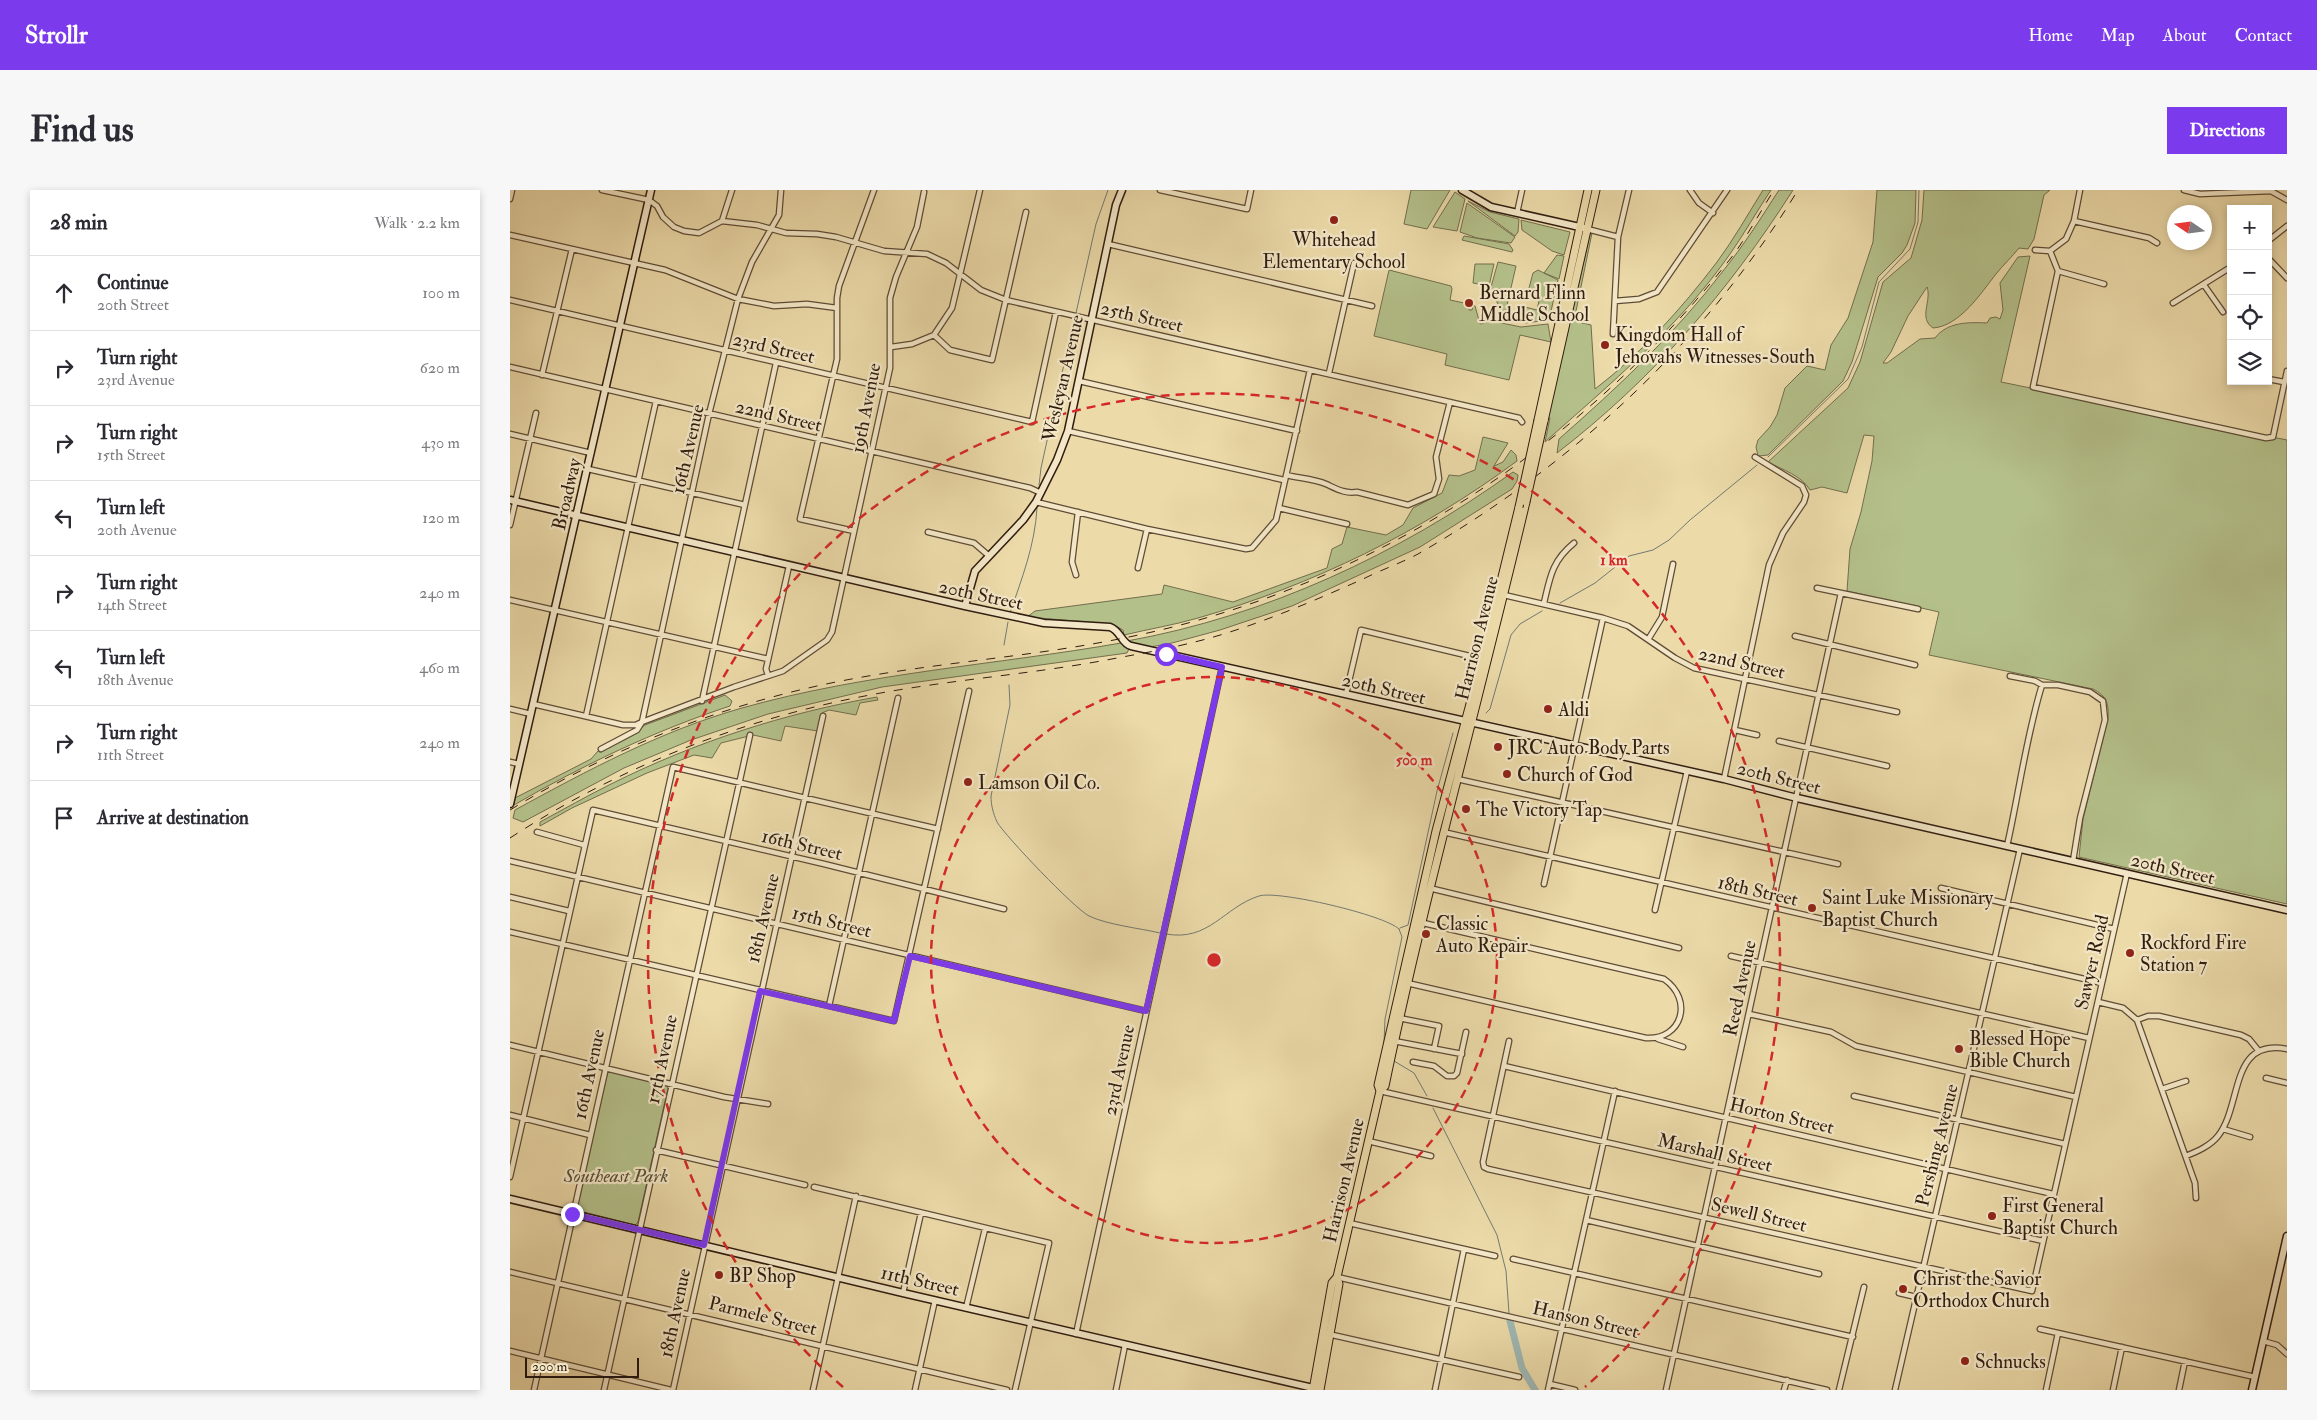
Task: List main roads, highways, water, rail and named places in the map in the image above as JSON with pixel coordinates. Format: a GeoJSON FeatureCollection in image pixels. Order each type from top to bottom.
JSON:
{"type":"FeatureCollection","features":[{"type":"Feature","properties":{"kind":"main road","name":"Harrison Avenue"},"geometry":{"type":"LineString","coordinates":[[1584,228],[1588,190]]}},
{"type":"Feature","properties":{"kind":"main road","name":"Harrison Avenue"},"geometry":{"type":"LineString","coordinates":[[1318,1390],[1349,1223],[1380,1091],[1385,1086],[1418,922],[1430,888],[1440,832],[1457,779],[1482,659],[1541,421],[1584,228],[1596,190]]}},
{"type":"Feature","properties":{"kind":"main road","name":"Harrison Avenue"},"geometry":{"type":"LineString","coordinates":[[1380,1091],[1378,1085],[1440,832],[1504,595],[1526,502],[1541,421]]}},
{"type":"Feature","properties":{"kind":"waterway"},"geometry":{"type":"LineString","coordinates":[[1076,313],[1096,224],[1108,190]]}},
{"type":"Feature","properties":{"kind":"waterway"},"geometry":{"type":"LineString","coordinates":[[1768,457],[1848,379],[1862,347],[1879,282],[1910,249],[1918,222],[1919,190]]}},
{"type":"Feature","properties":{"kind":"waterway"},"geometry":{"type":"LineString","coordinates":[[1039,485],[1041,468],[1074,319]]}},
{"type":"Feature","properties":{"kind":"waterway"},"geometry":{"type":"LineString","coordinates":[[1560,603],[1595,583],[1629,556],[1653,550],[1669,540],[1690,520],[1757,465]]}},
{"type":"Feature","properties":{"kind":"waterway"},"geometry":{"type":"LineString","coordinates":[[1010,613],[1031,548],[1037,508]]}},
{"type":"Feature","properties":{"kind":"waterway"},"geometry":{"type":"LineString","coordinates":[[1486,713],[1490,709],[1511,635],[1520,624],[1542,611]]}},
{"type":"Feature","properties":{"kind":"waterway"},"geometry":{"type":"LineString","coordinates":[[1004,645],[1008,622]]}},
{"type":"Feature","properties":{"kind":"waterway"},"geometry":{"type":"LineString","coordinates":[[1009,685],[1010,705],[991,796],[992,809],[997,822],[1041,872],[1089,916],[1114,924],[1160,933]]}},
{"type":"Feature","properties":{"kind":"waterway"},"geometry":{"type":"LineString","coordinates":[[1400,928],[1408,925],[1437,791],[1453,733]]}},
{"type":"Feature","properties":{"kind":"waterway"},"geometry":{"type":"LineString","coordinates":[[1166,934],[1181,935],[1194,933],[1216,922],[1247,901],[1259,896],[1270,895],[1308,900],[1354,911],[1390,923],[1399,929]]}},
{"type":"Feature","properties":{"kind":"waterway"},"geometry":{"type":"LineString","coordinates":[[1384,1043],[1385,1019],[1402,937],[1399,929]]}},
{"type":"Feature","properties":{"kind":"waterway"},"geometry":{"type":"LineString","coordinates":[[1394,1061],[1414,1073],[1427,1096]]}},
{"type":"Feature","properties":{"kind":"waterway"},"geometry":{"type":"LineString","coordinates":[[1433,1108],[1497,1235],[1506,1271],[1509,1313]]}},
{"type":"Feature","properties":{"kind":"waterway"},"geometry":{"type":"LineString","coordinates":[[1510,1321],[1522,1368],[1535,1390]]}},
{"type":"Feature","properties":{"kind":"railway"},"geometry":{"type":"LineString","coordinates":[[510,810],[592,765],[634,745],[721,712],[811,687],[857,678],[1058,650],[1124,638],[1213,616],[1300,585],[1383,547],[1462,502],[1536,450],[1606,392],[1671,327],[1731,258],[1774,190]]}},
{"type":"Feature","properties":{"kind":"railway"},"geometry":{"type":"LineString","coordinates":[[510,838],[594,789],[638,768],[683,749],[775,717],[822,705],[901,689],[1090,663],[1199,641],[1288,611],[1418,554],[1475,519],[1530,481],[1582,440],[1631,396],[1678,349],[1721,299],[1761,246],[1798,190]]}},
{"type":"Feature","properties":{"kind":"place","name":"Whitehead Elementary School"},"geometry":{"type":"Point","coordinates":[1334,220]}},
{"type":"Feature","properties":{"kind":"place","name":"Bernard Flinn Middle School"},"geometry":{"type":"Point","coordinates":[1469,303]}},
{"type":"Feature","properties":{"kind":"place","name":"Kingdom Hall of Jehovahs Witnesses-South"},"geometry":{"type":"Point","coordinates":[1605,345]}},
{"type":"Feature","properties":{"kind":"place","name":"Aldi"},"geometry":{"type":"Point","coordinates":[1548,709]}},
{"type":"Feature","properties":{"kind":"place","name":"JRC Auto Body Parts"},"geometry":{"type":"Point","coordinates":[1498,747]}},
{"type":"Feature","properties":{"kind":"place","name":"Church of God"},"geometry":{"type":"Point","coordinates":[1507,774]}},
{"type":"Feature","properties":{"kind":"place","name":"Lamson Oil Co."},"geometry":{"type":"Point","coordinates":[968,782]}},
{"type":"Feature","properties":{"kind":"place","name":"The Victory Tap"},"geometry":{"type":"Point","coordinates":[1466,809]}},
{"type":"Feature","properties":{"kind":"place","name":"Saint Luke Missionary Baptist Church"},"geometry":{"type":"Point","coordinates":[1812,908]}},
{"type":"Feature","properties":{"kind":"place","name":"Classic Auto Repair"},"geometry":{"type":"Point","coordinates":[1426,934]}},
{"type":"Feature","properties":{"kind":"place","name":"Rockford Fire Station 7"},"geometry":{"type":"Point","coordinates":[2130,953]}},
{"type":"Feature","properties":{"kind":"place","name":"Blessed Hope Bible Church"},"geometry":{"type":"Point","coordinates":[1959,1049]}},
{"type":"Feature","properties":{"kind":"place","name":"First General Baptist Church"},"geometry":{"type":"Point","coordinates":[1992,1216]}},
{"type":"Feature","properties":{"kind":"place","name":"BP Shop"},"geometry":{"type":"Point","coordinates":[719,1275]}},
{"type":"Feature","properties":{"kind":"place","name":"Christ the Savior Orthodox Church"},"geometry":{"type":"Point","coordinates":[1903,1289]}},
{"type":"Feature","properties":{"kind":"place","name":"Schnucks"},"geometry":{"type":"Point","coordinates":[1965,1361]}},
{"type":"Feature","properties":{"kind":"park label","name":"Southeast Park"},"geometry":{"type":"Point","coordinates":[616,1175]}}]}
